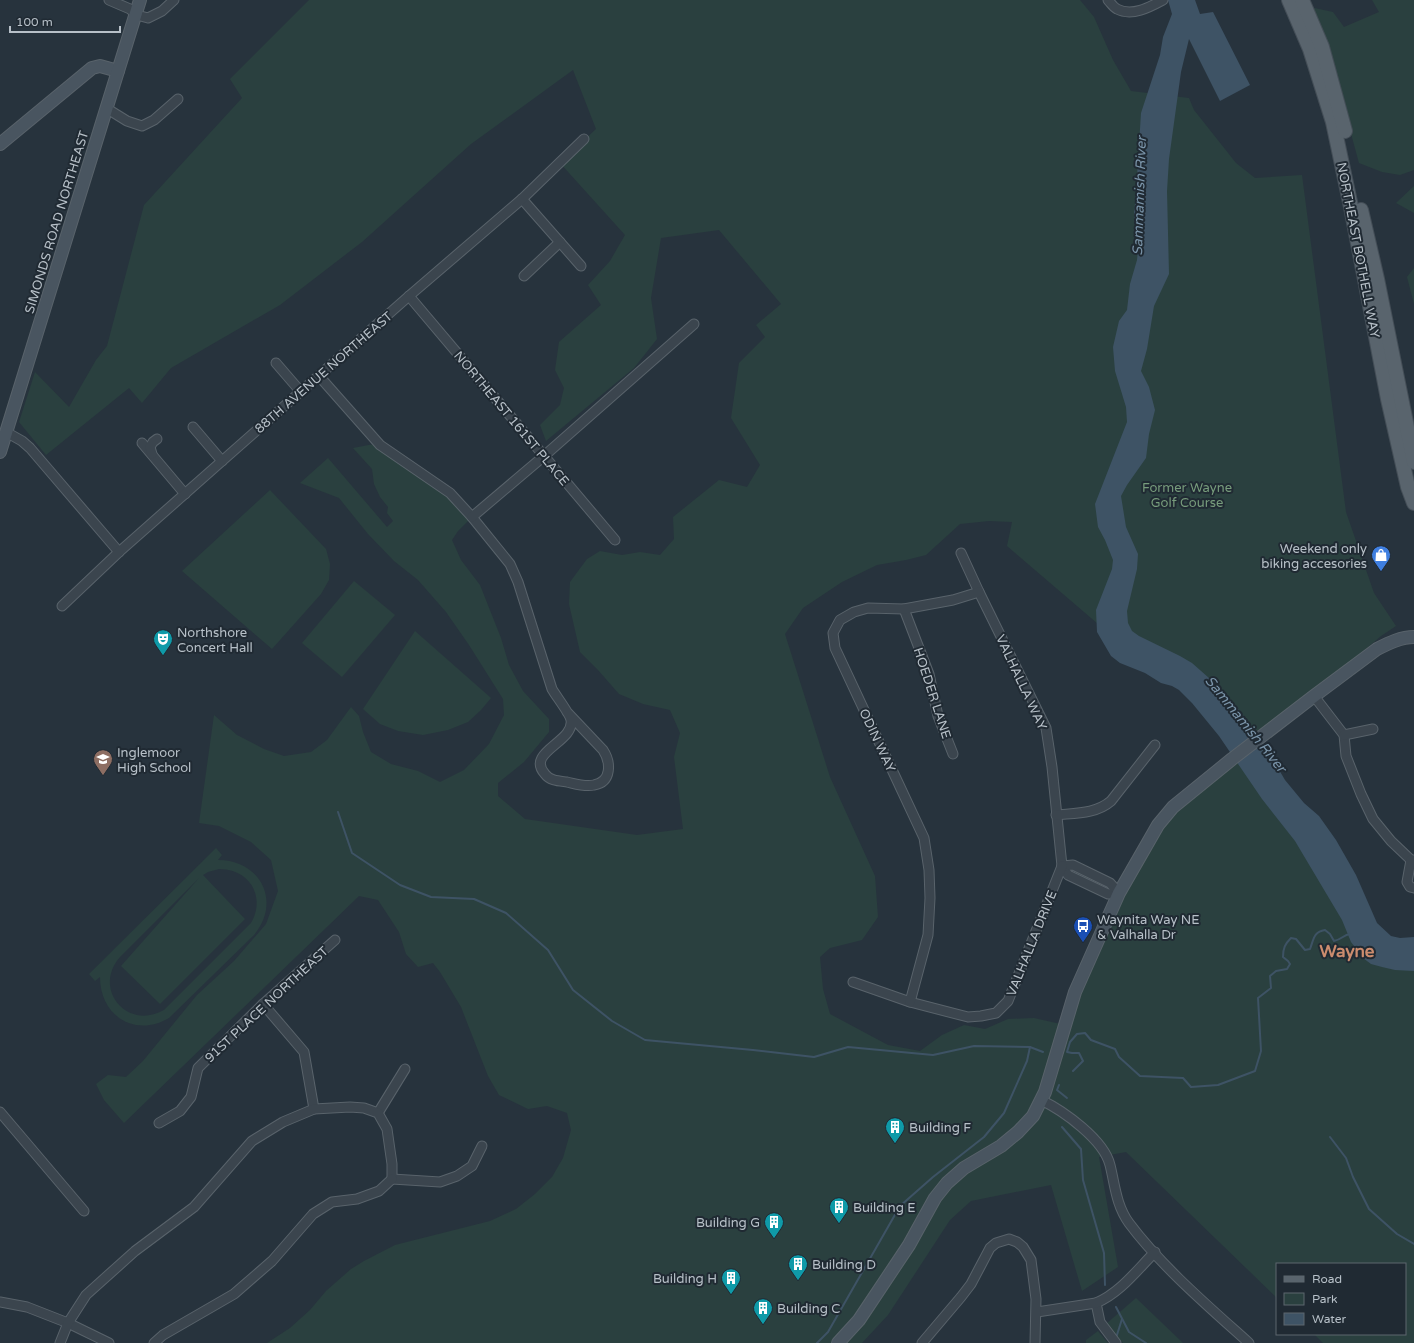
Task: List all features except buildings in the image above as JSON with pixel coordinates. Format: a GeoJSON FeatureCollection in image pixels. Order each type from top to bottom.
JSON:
{"type":"FeatureCollection","features":[{"type":"Feature","properties":{"kind":"main road","name":"SIMONDS ROAD NORTHEAST"},"geometry":{"type":"LineString","coordinates":[[0,452],[106,108],[137,14],[140,0]]}},
{"type":"Feature","properties":{"kind":"main road","name":"NORTHEAST BOTHELL WAY"},"geometry":{"type":"LineString","coordinates":[[1302,0],[1322,47],[1343,122],[1414,462]]}},
{"type":"Feature","properties":{"kind":"main road","name":"NORTHEAST BOTHELL WAY"},"geometry":{"type":"LineString","coordinates":[[1292,6],[1310,49],[1333,122],[1399,448],[1408,487],[1414,504]]}},
{"type":"Feature","properties":{"kind":"main road"},"geometry":{"type":"LineString","coordinates":[[0,144],[92,68],[100,66],[118,71]]}},
{"type":"Feature","properties":{"kind":"main road"},"geometry":{"type":"LineString","coordinates":[[1376,337],[1382,345],[1390,383],[1393,385],[1398,384]]}},
{"type":"Feature","properties":{"kind":"main road"},"geometry":{"type":"LineString","coordinates":[[838,1343],[859,1320],[909,1245],[935,1198],[947,1183],[964,1168],[1001,1146],[1018,1132],[1033,1116],[1045,1092],[1075,992],[1120,893],[1158,825],[1173,807],[1266,732],[1377,649],[1394,641],[1414,637]]}},
{"type":"Feature","properties":{"kind":"street"},"geometry":{"type":"LineString","coordinates":[[109,0],[148,18],[162,11],[174,0]]}},
{"type":"Feature","properties":{"kind":"street"},"geometry":{"type":"LineString","coordinates":[[1108,0],[1115,8],[1123,12],[1132,13],[1162,1]]}},
{"type":"Feature","properties":{"kind":"street"},"geometry":{"type":"LineString","coordinates":[[1281,0],[1292,6]]}},
{"type":"Feature","properties":{"kind":"street"},"geometry":{"type":"LineString","coordinates":[[106,108],[127,120],[142,126],[154,120],[178,99]]}},
{"type":"Feature","properties":{"kind":"street","name":"88TH AVENUE NORTHEAST"},"geometry":{"type":"LineString","coordinates":[[62,606],[119,552],[522,199],[584,139]]}},
{"type":"Feature","properties":{"kind":"street"},"geometry":{"type":"LineString","coordinates":[[522,199],[581,266]]}},
{"type":"Feature","properties":{"kind":"street"},"geometry":{"type":"LineString","coordinates":[[524,276],[560,242]]}},
{"type":"Feature","properties":{"kind":"street","name":"NORTHEAST 161ST PLACE"},"geometry":{"type":"LineString","coordinates":[[410,296],[615,540]]}},
{"type":"Feature","properties":{"kind":"street"},"geometry":{"type":"LineString","coordinates":[[472,517],[544,456],[694,324]]}},
{"type":"Feature","properties":{"kind":"street"},"geometry":{"type":"LineString","coordinates":[[276,363],[301,392]]}},
{"type":"Feature","properties":{"kind":"street"},"geometry":{"type":"LineString","coordinates":[[319,376],[380,445],[450,493],[472,517],[510,564],[518,582],[552,689],[572,722],[569,730],[541,758],[540,766],[545,774],[553,780],[586,786],[598,784],[606,776],[608,771],[609,767],[607,756],[567,712]]}},
{"type":"Feature","properties":{"kind":"street"},"geometry":{"type":"LineString","coordinates":[[193,427],[222,461]]}},
{"type":"Feature","properties":{"kind":"street"},"geometry":{"type":"LineString","coordinates":[[6,432],[22,440],[30,448],[119,552]]}},
{"type":"Feature","properties":{"kind":"street"},"geometry":{"type":"LineString","coordinates":[[152,454],[150,448],[153,442],[157,439]]}},
{"type":"Feature","properties":{"kind":"street"},"geometry":{"type":"LineString","coordinates":[[142,443],[185,494]]}},
{"type":"Feature","properties":{"kind":"street","name":"VALHALLA WAY"},"geometry":{"type":"LineString","coordinates":[[961,554],[1046,728],[1052,767],[1062,866]]}},
{"type":"Feature","properties":{"kind":"street","name":"ODIN WAY"},"geometry":{"type":"LineString","coordinates":[[910,1002],[928,935],[930,870],[924,838],[835,648],[833,633],[840,620],[854,612],[868,608],[904,609],[953,600],[979,592]]}},
{"type":"Feature","properties":{"kind":"street","name":"HOEDER LANE"},"geometry":{"type":"LineString","coordinates":[[904,609],[929,674],[938,716],[953,754]]}},
{"type":"Feature","properties":{"kind":"street"},"geometry":{"type":"LineString","coordinates":[[1314,696],[1344,735],[1346,756],[1373,819],[1391,841],[1412,860],[1407,882],[1410,887],[1414,888]]}},
{"type":"Feature","properties":{"kind":"street"},"geometry":{"type":"LineString","coordinates":[[1344,735],[1373,729]]}},
{"type":"Feature","properties":{"kind":"street"},"geometry":{"type":"LineString","coordinates":[[1056,815],[1097,810],[1105,806],[1111,801],[1154,745]]}},
{"type":"Feature","properties":{"kind":"street"},"geometry":{"type":"LineString","coordinates":[[1062,866],[1073,865],[1110,883],[1120,893]]}},
{"type":"Feature","properties":{"kind":"street","name":"VALHALLA DRIVE"},"geometry":{"type":"LineString","coordinates":[[853,982],[910,1002],[968,1017],[996,1013],[1008,1001],[1062,866]]}},
{"type":"Feature","properties":{"kind":"street","name":"91ST PLACE NORTHEAST"},"geometry":{"type":"LineString","coordinates":[[159,1124],[180,1111],[191,1097],[198,1068],[263,1004],[335,940]]}},
{"type":"Feature","properties":{"kind":"street"},"geometry":{"type":"LineString","coordinates":[[263,1004],[304,1052],[314,1109]]}},
{"type":"Feature","properties":{"kind":"street"},"geometry":{"type":"LineString","coordinates":[[378,1113],[405,1069]]}},
{"type":"Feature","properties":{"kind":"street"},"geometry":{"type":"LineString","coordinates":[[1041,1100],[1067,1116],[1101,1146],[1110,1165],[1116,1193],[1124,1215],[1155,1252],[1197,1295],[1249,1343]]}},
{"type":"Feature","properties":{"kind":"street"},"geometry":{"type":"LineString","coordinates":[[60,1343],[68,1323],[86,1295],[136,1251],[194,1207],[252,1141],[283,1122],[314,1109],[350,1107],[364,1108],[378,1113],[386,1129],[392,1164],[392,1179]]}},
{"type":"Feature","properties":{"kind":"street"},"geometry":{"type":"LineString","coordinates":[[0,1112],[84,1211]]}},
{"type":"Feature","properties":{"kind":"street"},"geometry":{"type":"LineString","coordinates":[[154,1343],[163,1335],[234,1294],[272,1261],[313,1214],[332,1202],[357,1199],[379,1191],[392,1179],[440,1182],[457,1176],[472,1166],[482,1146]]}},
{"type":"Feature","properties":{"kind":"street"},"geometry":{"type":"LineString","coordinates":[[922,1343],[962,1297],[971,1284],[990,1248],[996,1243],[1009,1239],[1020,1244],[1031,1260],[1036,1299],[1034,1343]]}},
{"type":"Feature","properties":{"kind":"street"},"geometry":{"type":"LineString","coordinates":[[1036,1312],[1096,1303],[1114,1294],[1155,1252]]}},
{"type":"Feature","properties":{"kind":"street"},"geometry":{"type":"LineString","coordinates":[[0,1302],[27,1307],[68,1323],[109,1343]]}},
{"type":"Feature","properties":{"kind":"street"},"geometry":{"type":"LineString","coordinates":[[1096,1303],[1100,1322],[1116,1343]]}},
{"type":"Feature","properties":{"kind":"green space","name":"Former Wayne Golf Course"},"geometry":{"type":"Polygon","coordinates":[[[309,0],[1080,0],[1094,17],[1113,60],[1131,91],[1189,98],[1194,110],[1236,163],[1255,178],[1302,175],[1346,512],[1374,593],[1396,626],[1381,636],[1249,749],[1220,718],[1119,642],[1007,546],[1012,522],[989,521],[960,524],[926,555],[877,565],[842,582],[803,608],[785,634],[830,777],[875,876],[878,917],[862,940],[830,948],[820,957],[823,989],[830,1014],[888,1045],[920,1051],[942,1035],[964,1025],[985,1029],[1008,1019],[1034,1018],[1065,1025],[1075,993],[1158,825],[1248,751],[1363,918],[1400,954],[1414,951],[1414,1343],[1323,1343],[1315,1335],[1406,1335],[1406,1263],[1276,1263],[1276,1297],[1126,1152],[1099,1157],[1118,1267],[1082,1291],[1051,1185],[971,1201],[950,1220],[888,1315],[862,1343],[267,1343],[290,1328],[310,1310],[326,1291],[351,1269],[364,1261],[395,1245],[490,1221],[516,1209],[535,1194],[552,1177],[563,1158],[571,1130],[567,1113],[547,1106],[528,1109],[499,1095],[488,1076],[461,1007],[440,972],[433,963],[418,967],[406,954],[399,932],[378,900],[359,896],[124,1123],[104,1100],[96,1084],[108,1075],[126,1077],[143,1061],[197,995],[234,961],[266,924],[278,891],[271,860],[251,842],[219,826],[199,823],[214,715],[237,735],[264,749],[284,756],[311,752],[327,740],[351,707],[359,716],[363,732],[371,752],[391,764],[418,771],[440,782],[464,770],[489,744],[504,715],[503,699],[469,645],[446,612],[418,580],[394,561],[368,534],[339,498],[300,483],[328,458],[387,527],[393,521],[387,513],[388,507],[380,497],[374,484],[372,469],[353,448],[379,443],[450,493],[472,517],[458,531],[452,540],[461,560],[480,585],[501,638],[509,665],[523,691],[549,719],[549,732],[524,762],[498,783],[498,796],[525,819],[637,835],[683,829],[674,757],[680,733],[670,710],[643,704],[619,694],[580,652],[569,604],[570,582],[587,559],[600,551],[622,555],[640,552],[660,555],[674,539],[673,517],[719,480],[747,487],[760,465],[731,418],[739,363],[765,337],[756,325],[781,304],[719,230],[661,238],[651,298],[657,339],[634,368],[546,441],[540,425],[560,405],[564,388],[555,370],[559,342],[601,305],[588,285],[610,261],[625,235],[560,163],[596,129],[573,70],[471,144],[362,242],[280,305],[171,368],[142,403],[129,388],[46,455],[19,422],[35,372],[69,407],[96,360],[107,346],[144,205],[242,98],[230,79],[309,0]]]}},
{"type":"Feature","properties":{"kind":"green space"},"geometry":{"type":"Polygon","coordinates":[[[1372,0],[1414,0],[1414,170],[1400,175],[1382,172],[1359,163],[1339,90],[1310,7],[1333,12],[1344,27],[1379,12],[1372,0]]]}},
{"type":"Feature","properties":{"kind":"green space"},"geometry":{"type":"Polygon","coordinates":[[[1414,186],[1414,213],[1396,203],[1414,186]]]}},
{"type":"Feature","properties":{"kind":"green space"},"geometry":{"type":"Polygon","coordinates":[[[1414,268],[1414,304],[1407,277],[1414,268]]]}},
{"type":"Feature","properties":{"kind":"green space"},"geometry":{"type":"Polygon","coordinates":[[[270,490],[326,549],[330,564],[329,580],[321,594],[272,649],[182,571],[270,490]]]}},
{"type":"Feature","properties":{"kind":"green space"},"geometry":{"type":"Polygon","coordinates":[[[354,581],[395,615],[342,677],[302,643],[354,581]]]}},
{"type":"Feature","properties":{"kind":"green space"},"geometry":{"type":"Polygon","coordinates":[[[415,631],[491,698],[468,722],[448,730],[423,735],[398,731],[380,724],[363,709],[415,631]]]}},
{"type":"Feature","properties":{"kind":"green space"},"geometry":{"type":"Polygon","coordinates":[[[216,848],[222,855],[218,860],[233,862],[245,867],[255,875],[262,885],[266,896],[266,909],[262,922],[254,935],[169,1018],[156,1024],[144,1026],[132,1024],[122,1020],[106,1003],[100,977],[95,981],[89,974],[216,848]],[[219,869],[203,875],[245,919],[160,1004],[121,966],[199,878],[120,957],[112,969],[110,982],[112,993],[118,1003],[126,1011],[138,1015],[150,1015],[164,1010],[251,923],[257,904],[256,894],[247,879],[230,870],[219,869]]]}},
{"type":"Feature","properties":{"kind":"green space"},"geometry":{"type":"Polygon","coordinates":[[[1136,1298],[1183,1343],[1123,1343],[1106,1324],[1136,1298]]]}},
{"type":"Feature","properties":{"kind":"green space"},"geometry":{"type":"Polygon","coordinates":[[[1098,1331],[1108,1343],[1086,1343],[1086,1340],[1098,1331]]]}},
{"type":"Feature","properties":{"kind":"water","name":"Sammamish River"},"geometry":{"type":"Polygon","coordinates":[[[1168,0],[1195,0],[1200,14],[1213,12],[1250,85],[1220,101],[1189,39],[1181,72],[1169,159],[1167,191],[1169,274],[1154,306],[1147,349],[1141,371],[1149,387],[1155,410],[1149,434],[1146,458],[1121,496],[1126,527],[1138,554],[1137,569],[1127,611],[1128,623],[1132,631],[1139,636],[1192,663],[1224,693],[1239,710],[1264,744],[1285,780],[1304,803],[1319,816],[1336,840],[1356,875],[1377,923],[1391,936],[1400,938],[1414,937],[1414,971],[1395,970],[1382,967],[1371,964],[1363,958],[1351,942],[1342,920],[1295,841],[1262,799],[1219,736],[1192,703],[1179,690],[1161,683],[1145,673],[1120,663],[1111,656],[1097,632],[1096,610],[1112,569],[1113,560],[1098,527],[1095,504],[1127,422],[1126,407],[1115,371],[1113,347],[1119,321],[1127,310],[1130,284],[1137,260],[1138,250],[1134,214],[1141,113],[1160,55],[1163,37],[1172,14],[1168,0]]]}},
{"type":"Feature","properties":{"kind":"waterway"},"geometry":{"type":"LineString","coordinates":[[338,812],[352,853],[400,885],[431,897],[474,899],[506,913],[548,950],[573,990],[612,1021],[645,1040],[814,1057],[848,1047],[933,1055],[974,1046],[1030,1047],[1043,1052]]}},
{"type":"Feature","properties":{"kind":"waterway"},"geometry":{"type":"LineString","coordinates":[[1073,1071],[1083,1061],[1079,1053],[1067,1052],[1070,1042],[1077,1034],[1085,1033],[1091,1040],[1115,1049],[1119,1057],[1140,1076],[1183,1078],[1191,1087],[1218,1085],[1255,1071],[1261,1051],[1258,998],[1271,988],[1270,976],[1276,971],[1287,969],[1290,964],[1283,957],[1287,942],[1291,938],[1296,939],[1305,950],[1310,949],[1314,936],[1318,932],[1325,930],[1330,934],[1334,941],[1350,934]]}},
{"type":"Feature","properties":{"kind":"waterway"},"geometry":{"type":"LineString","coordinates":[[817,1343],[828,1332],[900,1206],[933,1177],[984,1137],[1004,1113],[1027,1061],[1030,1047]]}},
{"type":"Feature","properties":{"kind":"waterway"},"geometry":{"type":"LineString","coordinates":[[1059,1085],[1057,1090],[1067,1098]]}},
{"type":"Feature","properties":{"kind":"waterway"},"geometry":{"type":"LineString","coordinates":[[1062,1127],[1081,1149],[1083,1180],[1104,1253],[1105,1285]]}},
{"type":"Feature","properties":{"kind":"waterway"},"geometry":{"type":"LineString","coordinates":[[1330,1137],[1346,1158],[1353,1177],[1369,1209],[1397,1234],[1414,1244]]}},
{"type":"Feature","properties":{"kind":"waterway"},"geometry":{"type":"LineString","coordinates":[[1116,1307],[1129,1332],[1146,1343]]}},
{"type":"Feature","properties":{"kind":"waterway"},"geometry":{"type":"LineString","coordinates":[[1116,1338],[1122,1319]]}},
{"type":"Feature","properties":{"kind":"place","name":"Weekend only biking accesories"},"geometry":{"type":"Point","coordinates":[1381,572]}},
{"type":"Feature","properties":{"kind":"place","name":"Northshore Concert Hall"},"geometry":{"type":"Point","coordinates":[163,656]}},
{"type":"Feature","properties":{"kind":"place","name":"Inglemoor High School"},"geometry":{"type":"Point","coordinates":[103,776]}},
{"type":"Feature","properties":{"kind":"place","name":"Waynita Way NE & Valhalla Dr"},"geometry":{"type":"Point","coordinates":[1083,943]}},
{"type":"Feature","properties":{"kind":"place","name":"Building F"},"geometry":{"type":"Point","coordinates":[895,1144]}},
{"type":"Feature","properties":{"kind":"place","name":"Building E"},"geometry":{"type":"Point","coordinates":[839,1224]}},
{"type":"Feature","properties":{"kind":"place","name":"Building G"},"geometry":{"type":"Point","coordinates":[774,1239]}},
{"type":"Feature","properties":{"kind":"place","name":"Building D"},"geometry":{"type":"Point","coordinates":[798,1281]}},
{"type":"Feature","properties":{"kind":"place","name":"Building H"},"geometry":{"type":"Point","coordinates":[731,1295]}},
{"type":"Feature","properties":{"kind":"place","name":"Building C"},"geometry":{"type":"Point","coordinates":[763,1325]}},
{"type":"Feature","properties":{"kind":"district","name":"Wayne"},"geometry":{"type":"Point","coordinates":[1347,951]}}]}
